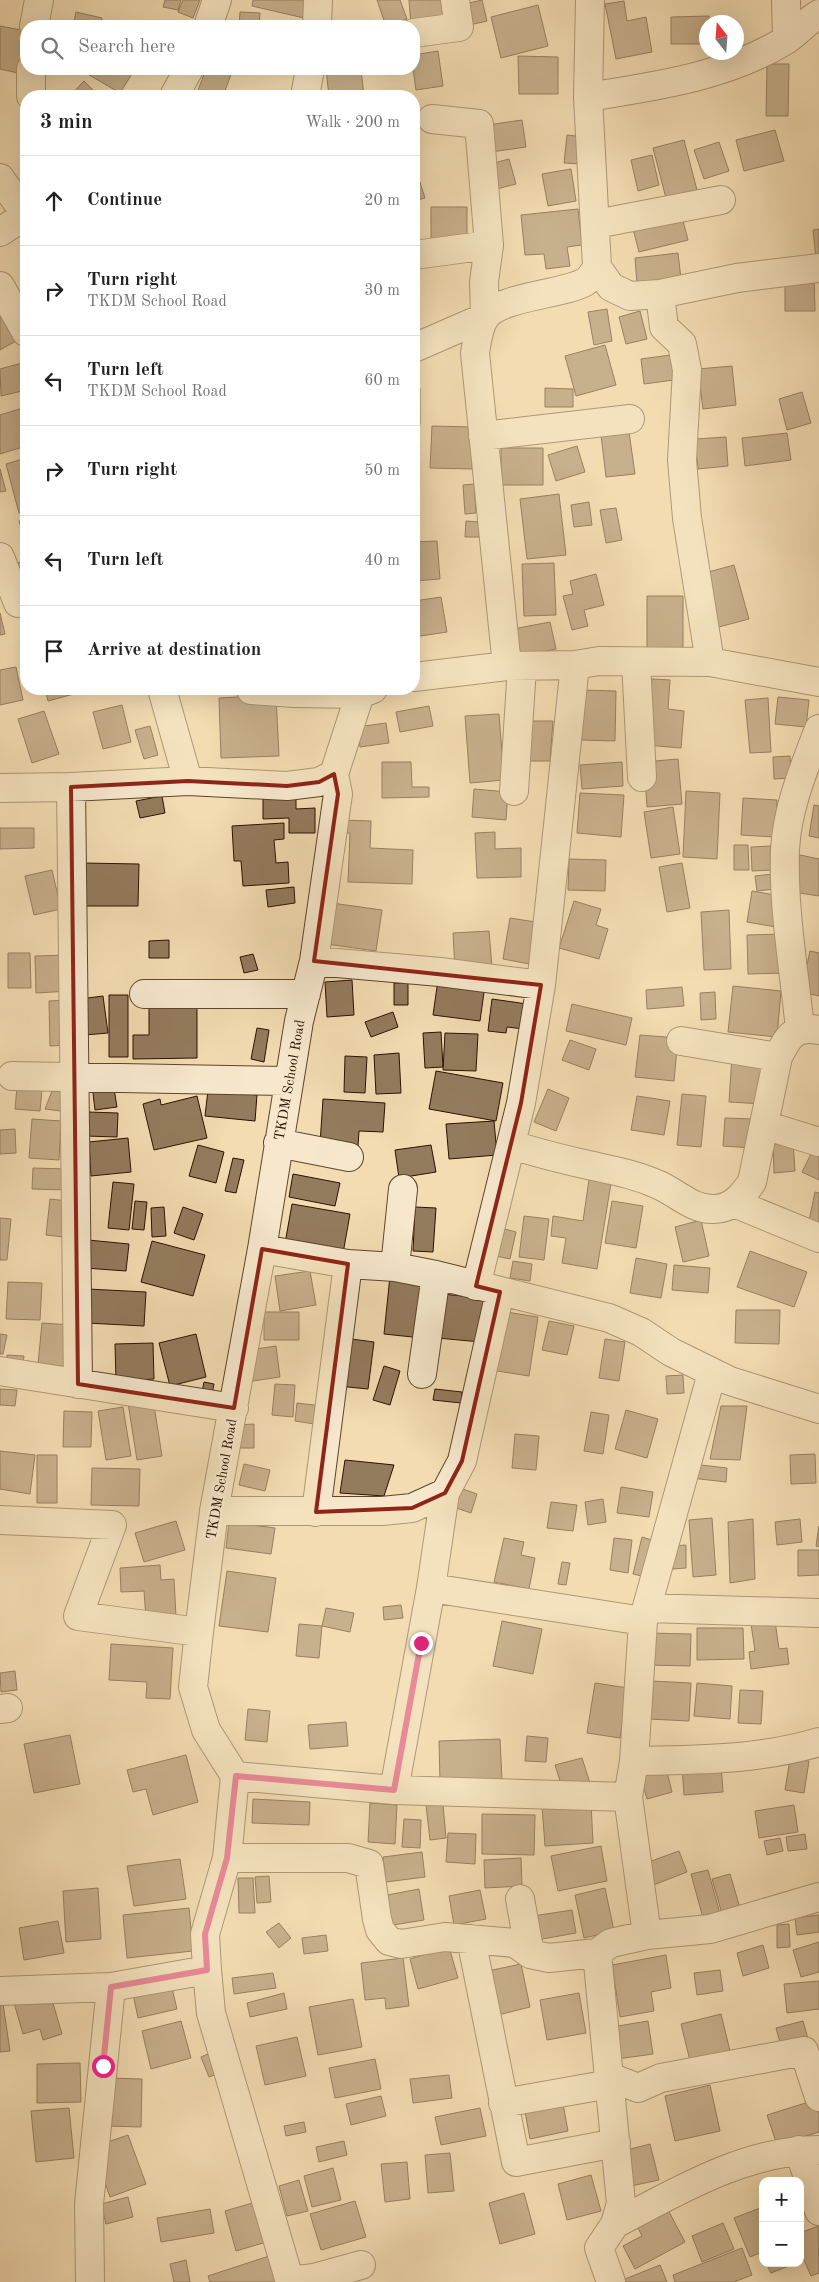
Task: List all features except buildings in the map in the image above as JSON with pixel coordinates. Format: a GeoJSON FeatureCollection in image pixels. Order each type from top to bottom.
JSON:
{"type":"FeatureCollection","features":[{"type":"Feature","properties":{"kind":"street"},"geometry":{"type":"LineString","coordinates":[[35,20],[39,0]]}},
{"type":"Feature","properties":{"kind":"street"},"geometry":{"type":"LineString","coordinates":[[210,20],[217,0]]}},
{"type":"Feature","properties":{"kind":"street"},"geometry":{"type":"LineString","coordinates":[[317,20],[318,0]]}},
{"type":"Feature","properties":{"kind":"street"},"geometry":{"type":"LineString","coordinates":[[420,31],[460,27],[455,0]]}},
{"type":"Feature","properties":{"kind":"street"},"geometry":{"type":"LineString","coordinates":[[420,345],[485,317],[500,307],[525,298],[572,288],[588,281],[597,266],[588,97],[590,0]]}},
{"type":"Feature","properties":{"kind":"street"},"geometry":{"type":"LineString","coordinates":[[786,0],[787,39]]}},
{"type":"Feature","properties":{"kind":"street"},"geometry":{"type":"LineString","coordinates":[[588,97],[662,86],[709,73],[748,59],[787,39],[806,22],[819,14]]}},
{"type":"Feature","properties":{"kind":"street"},"geometry":{"type":"LineString","coordinates":[[31,75],[31,90]]}},
{"type":"Feature","properties":{"kind":"street"},"geometry":{"type":"LineString","coordinates":[[177,90],[186,75]]}},
{"type":"Feature","properties":{"kind":"street"},"geometry":{"type":"LineString","coordinates":[[306,90],[309,75]]}},
{"type":"Feature","properties":{"kind":"street"},"geometry":{"type":"LineString","coordinates":[[432,119],[479,124],[489,245],[484,282],[485,317],[475,352],[483,436],[514,666],[514,791]]}},
{"type":"Feature","properties":{"kind":"street"},"geometry":{"type":"LineString","coordinates":[[0,178],[20,206]]}},
{"type":"Feature","properties":{"kind":"street"},"geometry":{"type":"LineString","coordinates":[[596,224],[721,200]]}},
{"type":"Feature","properties":{"kind":"street"},"geometry":{"type":"LineString","coordinates":[[0,232],[20,219]]}},
{"type":"Feature","properties":{"kind":"street"},"geometry":{"type":"LineString","coordinates":[[420,254],[489,245]]}},
{"type":"Feature","properties":{"kind":"street"},"geometry":{"type":"LineString","coordinates":[[597,266],[612,287],[630,296],[660,294],[737,278],[819,268]]}},
{"type":"Feature","properties":{"kind":"street"},"geometry":{"type":"LineString","coordinates":[[0,286],[20,321]]}},
{"type":"Feature","properties":{"kind":"street"},"geometry":{"type":"LineString","coordinates":[[660,294],[664,327],[682,344],[687,370],[683,470],[687,518],[710,662]]}},
{"type":"Feature","properties":{"kind":"street"},"geometry":{"type":"LineString","coordinates":[[483,436],[630,419]]}},
{"type":"Feature","properties":{"kind":"street"},"geometry":{"type":"LineString","coordinates":[[0,557],[15,604]]}},
{"type":"Feature","properties":{"kind":"street"},"geometry":{"type":"LineString","coordinates":[[420,676],[514,666],[575,665],[599,661],[710,662],[819,682]]}},
{"type":"Feature","properties":{"kind":"street"},"geometry":{"type":"LineString","coordinates":[[636,662],[642,777]]}},
{"type":"Feature","properties":{"kind":"street"},"geometry":{"type":"LineString","coordinates":[[394,1790],[431,1588],[445,1493],[462,1460],[488,1289],[541,985],[575,665]]}},
{"type":"Feature","properties":{"kind":"street"},"geometry":{"type":"LineString","coordinates":[[164,695],[188,780]]}},
{"type":"Feature","properties":{"kind":"street"},"geometry":{"type":"LineString","coordinates":[[0,788],[71,787],[188,780],[287,786],[320,782],[334,774],[365,695]]}},
{"type":"Feature","properties":{"kind":"street"},"geometry":{"type":"LineString","coordinates":[[512,1145],[552,1157],[629,1173],[660,1186],[694,1206],[715,1210],[734,1203],[744,1195],[752,1182],[778,1057],[785,1042],[792,1034],[809,1029],[786,895],[785,849],[795,793],[819,729]]}},
{"type":"Feature","properties":{"kind":"street","name":"TKDM School Road"},"geometry":{"type":"LineString","coordinates":[[236,1776],[206,1730],[193,1687],[198,1632],[214,1511],[262,1249],[288,1081],[314,961],[338,794],[334,774]]}},
{"type":"Feature","properties":{"kind":"street"},"geometry":{"type":"LineString","coordinates":[[71,787],[78,1384]]}},
{"type":"Feature","properties":{"kind":"street"},"geometry":{"type":"LineString","coordinates":[[314,961],[440,972],[541,985]]}},
{"type":"Feature","properties":{"kind":"street"},"geometry":{"type":"LineString","coordinates":[[144,994],[306,994]]}},
{"type":"Feature","properties":{"kind":"street"},"geometry":{"type":"LineString","coordinates":[[681,1041],[778,1057]]}},
{"type":"Feature","properties":{"kind":"street"},"geometry":{"type":"LineString","coordinates":[[12,1076],[288,1081]]}},
{"type":"Feature","properties":{"kind":"street"},"geometry":{"type":"LineString","coordinates":[[764,1125],[819,1142]]}},
{"type":"Feature","properties":{"kind":"street"},"geometry":{"type":"LineString","coordinates":[[278,1143],[349,1157]]}},
{"type":"Feature","properties":{"kind":"street"},"geometry":{"type":"LineString","coordinates":[[395,1266],[403,1190]]}},
{"type":"Feature","properties":{"kind":"street"},"geometry":{"type":"LineString","coordinates":[[734,1203],[819,1238]]}},
{"type":"Feature","properties":{"kind":"street"},"geometry":{"type":"LineString","coordinates":[[262,1249],[348,1264],[395,1266],[609,1318],[641,1332],[671,1352],[730,1381],[819,1409]]}},
{"type":"Feature","properties":{"kind":"street"},"geometry":{"type":"LineString","coordinates":[[316,1512],[348,1264]]}},
{"type":"Feature","properties":{"kind":"street"},"geometry":{"type":"LineString","coordinates":[[422,1374],[436,1275]]}},
{"type":"Feature","properties":{"kind":"street"},"geometry":{"type":"LineString","coordinates":[[0,1371],[234,1408]]}},
{"type":"Feature","properties":{"kind":"street"},"geometry":{"type":"LineString","coordinates":[[647,1935],[628,1797],[634,1761],[645,1615],[712,1373]]}},
{"type":"Feature","properties":{"kind":"street"},"geometry":{"type":"LineString","coordinates":[[214,1511],[382,1511],[412,1508],[445,1493]]}},
{"type":"Feature","properties":{"kind":"street"},"geometry":{"type":"LineString","coordinates":[[0,1520],[112,1525],[78,1616],[198,1632]]}},
{"type":"Feature","properties":{"kind":"street"},"geometry":{"type":"LineString","coordinates":[[431,1588],[645,1615],[819,1613]]}},
{"type":"Feature","properties":{"kind":"street"},"geometry":{"type":"LineString","coordinates":[[634,1761],[698,1760],[756,1755],[819,1742]]}},
{"type":"Feature","properties":{"kind":"street"},"geometry":{"type":"LineString","coordinates":[[361,2265],[314,2278],[290,2282],[211,2013],[205,1934],[227,1858],[236,1776],[394,1790],[628,1797]]}},
{"type":"Feature","properties":{"kind":"street"},"geometry":{"type":"LineString","coordinates":[[227,1858],[348,1858],[369,1864],[377,1919],[380,1930],[389,1941],[401,1944],[445,1936],[515,1943],[530,1954],[549,1958],[597,1953],[611,1943],[647,1935],[710,1929],[819,1898]]}},
{"type":"Feature","properties":{"kind":"street"},"geometry":{"type":"LineString","coordinates":[[520,1899],[530,1954]]}},
{"type":"Feature","properties":{"kind":"street"},"geometry":{"type":"LineString","coordinates":[[471,1940],[516,2162],[616,2143]]}},
{"type":"Feature","properties":{"kind":"street"},"geometry":{"type":"LineString","coordinates":[[597,1953],[602,2024],[610,2081],[621,2203],[615,2224],[599,2248],[611,2282]]}},
{"type":"Feature","properties":{"kind":"street"},"geometry":{"type":"LineString","coordinates":[[0,1991],[111,1987],[207,1970]]}},
{"type":"Feature","properties":{"kind":"street"},"geometry":{"type":"LineString","coordinates":[[90,2282],[89,2204],[111,1987]]}},
{"type":"Feature","properties":{"kind":"street"},"geometry":{"type":"LineString","coordinates":[[503,2103],[610,2081],[638,2088],[661,2078],[804,2051],[819,2097]]}},
{"type":"Feature","properties":{"kind":"street"},"geometry":{"type":"LineString","coordinates":[[615,2224],[708,2175],[809,2150],[819,2210]]}},
{"type":"Feature","properties":{"kind":"highlighted area"},"geometry":{"type":"Polygon","coordinates":[[[334,774],[338,794],[314,961],[541,985],[521,1103],[476,1286],[500,1292],[462,1461],[445,1493],[412,1508],[316,1512],[348,1264],[262,1249],[234,1408],[78,1384],[71,787],[188,781],[287,786],[319,782],[334,774]]]}},
{"type":"Feature","properties":{"kind":"route"},"geometry":{"type":"LineString","coordinates":[[103,2066],[111,1987],[207,1970],[205,1934],[227,1858],[236,1776],[394,1790],[421,1643]]}}]}
